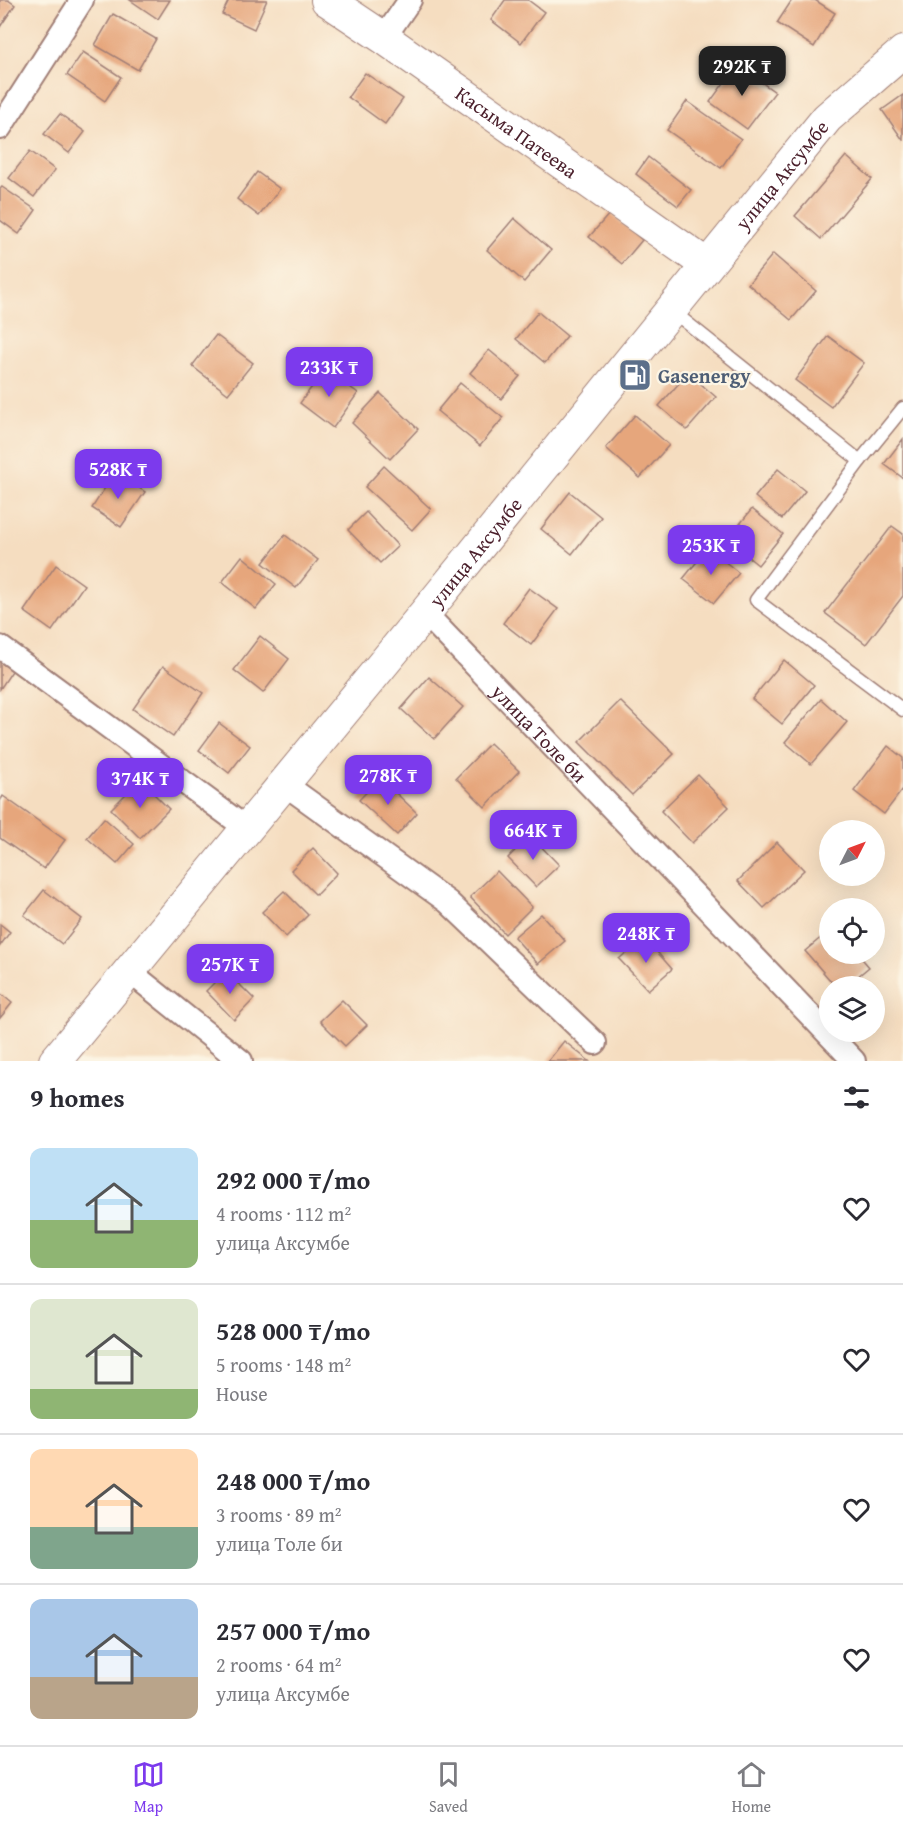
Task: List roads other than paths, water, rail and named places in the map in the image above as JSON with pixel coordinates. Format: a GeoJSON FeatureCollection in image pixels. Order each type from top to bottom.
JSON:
{"type":"FeatureCollection","features":[{"type":"Feature","properties":{"kind":"main road","name":"Касыма Патеева"},"geometry":{"type":"LineString","coordinates":[[327,0],[706,265]]}},
{"type":"Feature","properties":{"kind":"main road","name":"улица Аксумбе"},"geometry":{"type":"LineString","coordinates":[[55,1061],[425,613],[827,117],[903,52]]}},
{"type":"Feature","properties":{"kind":"street"},"geometry":{"type":"LineString","coordinates":[[0,128],[82,0]]}},
{"type":"Feature","properties":{"kind":"street"},"geometry":{"type":"LineString","coordinates":[[384,38],[410,0]]}},
{"type":"Feature","properties":{"kind":"street","name":"улица Толе би"},"geometry":{"type":"LineString","coordinates":[[425,613],[840,1056]]}},
{"type":"Feature","properties":{"kind":"street"},"geometry":{"type":"LineString","coordinates":[[0,647],[246,828]]}},
{"type":"Feature","properties":{"kind":"street"},"geometry":{"type":"LineString","coordinates":[[284,783],[448,902],[595,1043]]}},
{"type":"Feature","properties":{"kind":"street"},"geometry":{"type":"LineString","coordinates":[[129,970],[242,1061]]}},
{"type":"Feature","properties":{"kind":"lane"},"geometry":{"type":"LineString","coordinates":[[670,309],[860,461]]}},
{"type":"Feature","properties":{"kind":"lane"},"geometry":{"type":"LineString","coordinates":[[903,408],[860,461],[756,600],[903,710]]}},
{"type":"Feature","properties":{"kind":"place","name":"Gasenergy"},"geometry":{"type":"Point","coordinates":[635,375]}}]}
